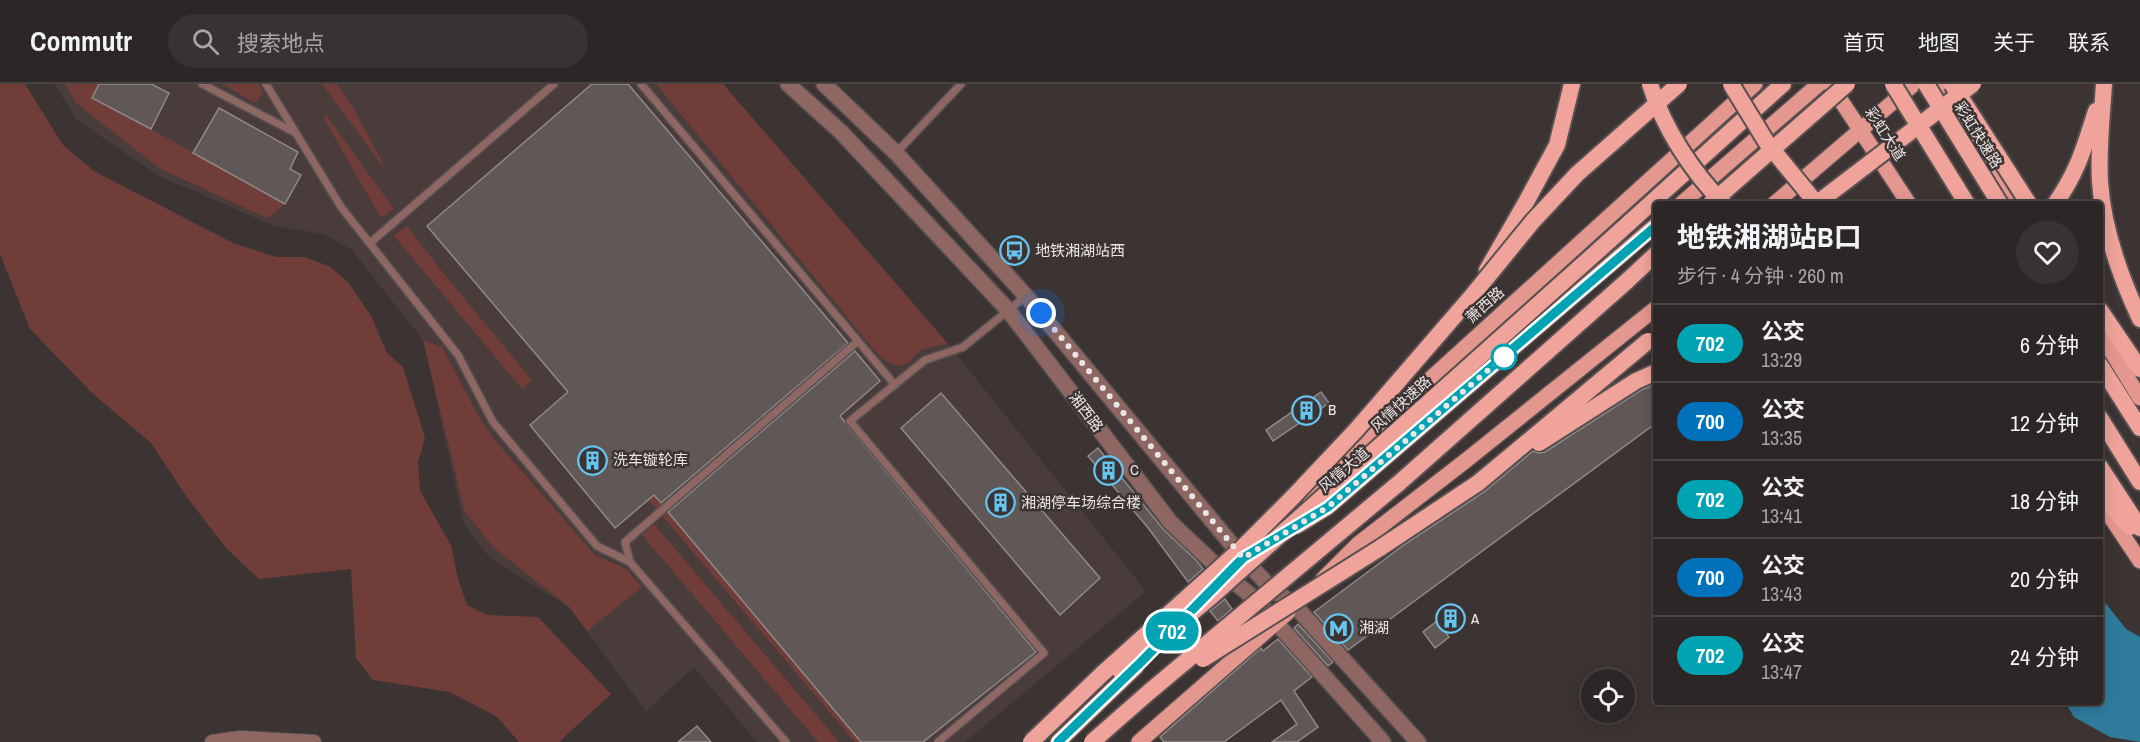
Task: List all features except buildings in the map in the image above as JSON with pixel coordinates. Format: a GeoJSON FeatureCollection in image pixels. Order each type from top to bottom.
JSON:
{"type":"FeatureCollection","features":[{"type":"Feature","properties":{"kind":"highway"},"geometry":{"type":"LineString","coordinates":[[1471,297],[1557,145],[1572,84]]}},
{"type":"Feature","properties":{"kind":"highway"},"geometry":{"type":"LineString","coordinates":[[1650,84],[1676,139],[1692,166],[1721,201]]}},
{"type":"Feature","properties":{"kind":"highway"},"geometry":{"type":"LineString","coordinates":[[1031,742],[1102,674],[1241,549],[1285,505],[1357,429],[1533,221],[1577,174],[1679,84]]}},
{"type":"Feature","properties":{"kind":"highway"},"geometry":{"type":"LineString","coordinates":[[1731,84],[1767,143],[1815,201]]}},
{"type":"Feature","properties":{"kind":"highway","name":"风情快速路"},"geometry":{"type":"LineString","coordinates":[[1653,201],[1784,84]]}},
{"type":"Feature","properties":{"kind":"highway"},"geometry":{"type":"LineString","coordinates":[[1713,201],[1847,84]]}},
{"type":"Feature","properties":{"kind":"highway"},"geometry":{"type":"LineString","coordinates":[[1893,84],[1965,201]]}},
{"type":"Feature","properties":{"kind":"highway","name":"彩虹快速路"},"geometry":{"type":"LineString","coordinates":[[1926,84],[1998,201]]}},
{"type":"Feature","properties":{"kind":"highway"},"geometry":{"type":"LineString","coordinates":[[1952,84],[2027,201]]}},
{"type":"Feature","properties":{"kind":"highway"},"geometry":{"type":"LineString","coordinates":[[1821,201],[1973,84]]}},
{"type":"Feature","properties":{"kind":"highway"},"geometry":{"type":"LineString","coordinates":[[2057,201],[2069,185],[2079,165],[2104,84]]}},
{"type":"Feature","properties":{"kind":"highway"},"geometry":{"type":"LineString","coordinates":[[2103,201],[2100,181],[2104,84]]}},
{"type":"Feature","properties":{"kind":"highway","name":"风情快速路"},"geometry":{"type":"LineString","coordinates":[[1036,742],[1230,580],[1653,201]]}},
{"type":"Feature","properties":{"kind":"highway"},"geometry":{"type":"LineString","coordinates":[[2103,204],[2118,266],[2140,319]]}},
{"type":"Feature","properties":{"kind":"highway"},"geometry":{"type":"LineString","coordinates":[[1093,742],[1149,692],[1399,483],[1653,257]]}},
{"type":"Feature","properties":{"kind":"highway"},"geometry":{"type":"LineString","coordinates":[[2103,314],[2140,369]]}},
{"type":"Feature","properties":{"kind":"highway"},"geometry":{"type":"LineString","coordinates":[[1478,483],[1653,337]]}},
{"type":"Feature","properties":{"kind":"highway"},"geometry":{"type":"LineString","coordinates":[[2103,370],[2140,428]]}},
{"type":"Feature","properties":{"kind":"highway"},"geometry":{"type":"LineString","coordinates":[[1149,692],[1291,605],[1636,381],[1653,373]]}},
{"type":"Feature","properties":{"kind":"highway"},"geometry":{"type":"LineString","coordinates":[[2103,423],[2140,482]]}},
{"type":"Feature","properties":{"kind":"highway"},"geometry":{"type":"LineString","coordinates":[[2103,472],[2140,528]]}},
{"type":"Feature","properties":{"kind":"highway"},"geometry":{"type":"LineString","coordinates":[[2103,497],[2140,538]]}},
{"type":"Feature","properties":{"kind":"main road","name":"萧西路"},"geometry":{"type":"LineString","coordinates":[[1243,558],[1330,470],[1755,84]]}},
{"type":"Feature","properties":{"kind":"main road"},"geometry":{"type":"LineString","coordinates":[[1684,201],[1819,84]]}},
{"type":"Feature","properties":{"kind":"main road","name":"彩虹大道"},"geometry":{"type":"LineString","coordinates":[[1830,84],[1907,201]]}},
{"type":"Feature","properties":{"kind":"main road"},"geometry":{"type":"LineString","coordinates":[[1778,201],[1914,84]]}},
{"type":"Feature","properties":{"kind":"main road"},"geometry":{"type":"LineString","coordinates":[[1942,84],[2016,201]]}},
{"type":"Feature","properties":{"kind":"main road","name":"风情大道"},"geometry":{"type":"LineString","coordinates":[[1058,742],[1243,558],[1328,507],[1653,228]]}},
{"type":"Feature","properties":{"kind":"main road"},"geometry":{"type":"LineString","coordinates":[[1524,294],[1622,256]]}},
{"type":"Feature","properties":{"kind":"main road"},"geometry":{"type":"LineString","coordinates":[[1139,742],[1295,606],[1358,544],[1653,310]]}},
{"type":"Feature","properties":{"kind":"main road"},"geometry":{"type":"LineString","coordinates":[[2103,338],[2140,398]]}},
{"type":"Feature","properties":{"kind":"main road"},"geometry":{"type":"LineString","coordinates":[[2103,506],[2140,561]]}},
{"type":"Feature","properties":{"kind":"main road"},"geometry":{"type":"LineString","coordinates":[[1093,742],[1169,671],[1269,586]]}},
{"type":"Feature","properties":{"kind":"street","name":"湘西路"},"geometry":{"type":"LineString","coordinates":[[788,84],[841,132],[1008,310],[1170,523],[1254,598],[1383,742]]}},
{"type":"Feature","properties":{"kind":"street","name":"湘西路"},"geometry":{"type":"LineString","coordinates":[[824,84],[896,153],[1026,296],[1243,558],[1269,586],[1295,606],[1418,742]]}},
{"type":"Feature","properties":{"kind":"street"},"geometry":{"type":"LineString","coordinates":[[212,742],[240,738],[314,742]]}},
{"type":"Feature","properties":{"kind":"lane"},"geometry":{"type":"LineString","coordinates":[[202,84],[297,133]]}},
{"type":"Feature","properties":{"kind":"lane"},"geometry":{"type":"LineString","coordinates":[[266,84],[341,207],[458,355],[493,422],[597,546],[630,562],[786,742]]}},
{"type":"Feature","properties":{"kind":"lane"},"geometry":{"type":"LineString","coordinates":[[370,243],[554,84]]}},
{"type":"Feature","properties":{"kind":"lane"},"geometry":{"type":"LineString","coordinates":[[641,84],[895,385]]}},
{"type":"Feature","properties":{"kind":"lane"},"geometry":{"type":"LineString","coordinates":[[896,153],[961,84]]}},
{"type":"Feature","properties":{"kind":"lane"},"geometry":{"type":"LineString","coordinates":[[938,742],[1044,653],[850,422],[925,360],[963,347],[1026,296]]}},
{"type":"Feature","properties":{"kind":"lane"},"geometry":{"type":"LineString","coordinates":[[630,562],[625,542],[857,342]]}},
{"type":"Feature","properties":{"kind":"shaded area"},"geometry":{"type":"Polygon","coordinates":[[[0,84],[25,84],[63,145],[94,171],[233,243],[276,257],[304,257],[329,266],[348,282],[371,316],[387,353],[403,367],[425,438],[418,462],[420,491],[451,545],[458,579],[467,605],[487,615],[538,617],[611,694],[559,742],[519,742],[496,716],[449,692],[373,680],[356,658],[351,569],[259,579],[226,548],[186,496],[151,443],[92,393],[30,329],[0,254],[0,84]]]}},
{"type":"Feature","properties":{"kind":"shaded area"},"geometry":{"type":"Polygon","coordinates":[[[54,84],[723,84],[937,330],[1146,591],[965,742],[757,742],[694,667],[646,711],[569,607],[490,558],[464,524],[423,340],[351,249],[323,234],[274,226],[159,176],[77,120],[54,84]]]}},
{"type":"Feature","properties":{"kind":"shaded area"},"geometry":{"type":"Polygon","coordinates":[[[65,84],[99,84],[151,129],[285,204],[267,218],[159,168],[76,103],[65,84]]]}},
{"type":"Feature","properties":{"kind":"shaded area"},"geometry":{"type":"Polygon","coordinates":[[[222,84],[259,84],[263,94],[255,103],[222,84]]]}},
{"type":"Feature","properties":{"kind":"shaded area"},"geometry":{"type":"Polygon","coordinates":[[[322,84],[337,84],[354,109],[389,175],[322,84]]]}},
{"type":"Feature","properties":{"kind":"shaded area"},"geometry":{"type":"Polygon","coordinates":[[[656,84],[723,84],[948,344],[922,349],[908,363],[898,366],[887,362],[874,350],[656,84]]]}},
{"type":"Feature","properties":{"kind":"shaded area"},"geometry":{"type":"Polygon","coordinates":[[[326,115],[394,209],[381,218],[323,117],[326,115]]]}},
{"type":"Feature","properties":{"kind":"shaded area"},"geometry":{"type":"Polygon","coordinates":[[[407,226],[532,380],[522,389],[394,236],[407,226]]]}},
{"type":"Feature","properties":{"kind":"shaded area"},"geometry":{"type":"Polygon","coordinates":[[[423,340],[442,347],[493,438],[595,555],[626,569],[642,587],[587,631],[569,607],[493,547],[465,512],[423,340]]]}},
{"type":"Feature","properties":{"kind":"shaded area"},"geometry":{"type":"Polygon","coordinates":[[[653,494],[861,742],[855,742],[648,499],[653,494]]]}},
{"type":"Feature","properties":{"kind":"shaded area"},"geometry":{"type":"Polygon","coordinates":[[[654,524],[839,742],[818,742],[642,535],[654,524]]]}},
{"type":"Feature","properties":{"kind":"water"},"geometry":{"type":"Polygon","coordinates":[[[2103,600],[2126,629],[2140,637],[2140,742],[2110,737],[2074,717],[2067,705],[2103,705],[2103,600]]]}},
{"type":"Feature","properties":{"kind":"bus line","name":"702"},"geometry":{"type":"LineString","coordinates":[[1058,742],[1141,662],[1243,558],[1328,507],[1653,229]]}},
{"type":"Feature","properties":{"kind":"place","name":"地铁湘湖站西"},"geometry":{"type":"Point","coordinates":[1014,251]}},
{"type":"Feature","properties":{"kind":"place","name":"B"},"geometry":{"type":"Point","coordinates":[1307,410]}},
{"type":"Feature","properties":{"kind":"place","name":"洗车镟轮库"},"geometry":{"type":"Point","coordinates":[592,460]}},
{"type":"Feature","properties":{"kind":"place","name":"C"},"geometry":{"type":"Point","coordinates":[1109,470]}},
{"type":"Feature","properties":{"kind":"place","name":"湘湖停车场综合楼"},"geometry":{"type":"Point","coordinates":[1000,503]}},
{"type":"Feature","properties":{"kind":"place","name":"A"},"geometry":{"type":"Point","coordinates":[1450,619]}},
{"type":"Feature","properties":{"kind":"place","name":"湘湖"},"geometry":{"type":"Point","coordinates":[1338,628]}},
{"type":"Feature","properties":{"kind":"route"},"geometry":{"type":"LineString","coordinates":[[1041,313],[1243,558],[1328,507],[1506,355],[1504,357]]}}]}
